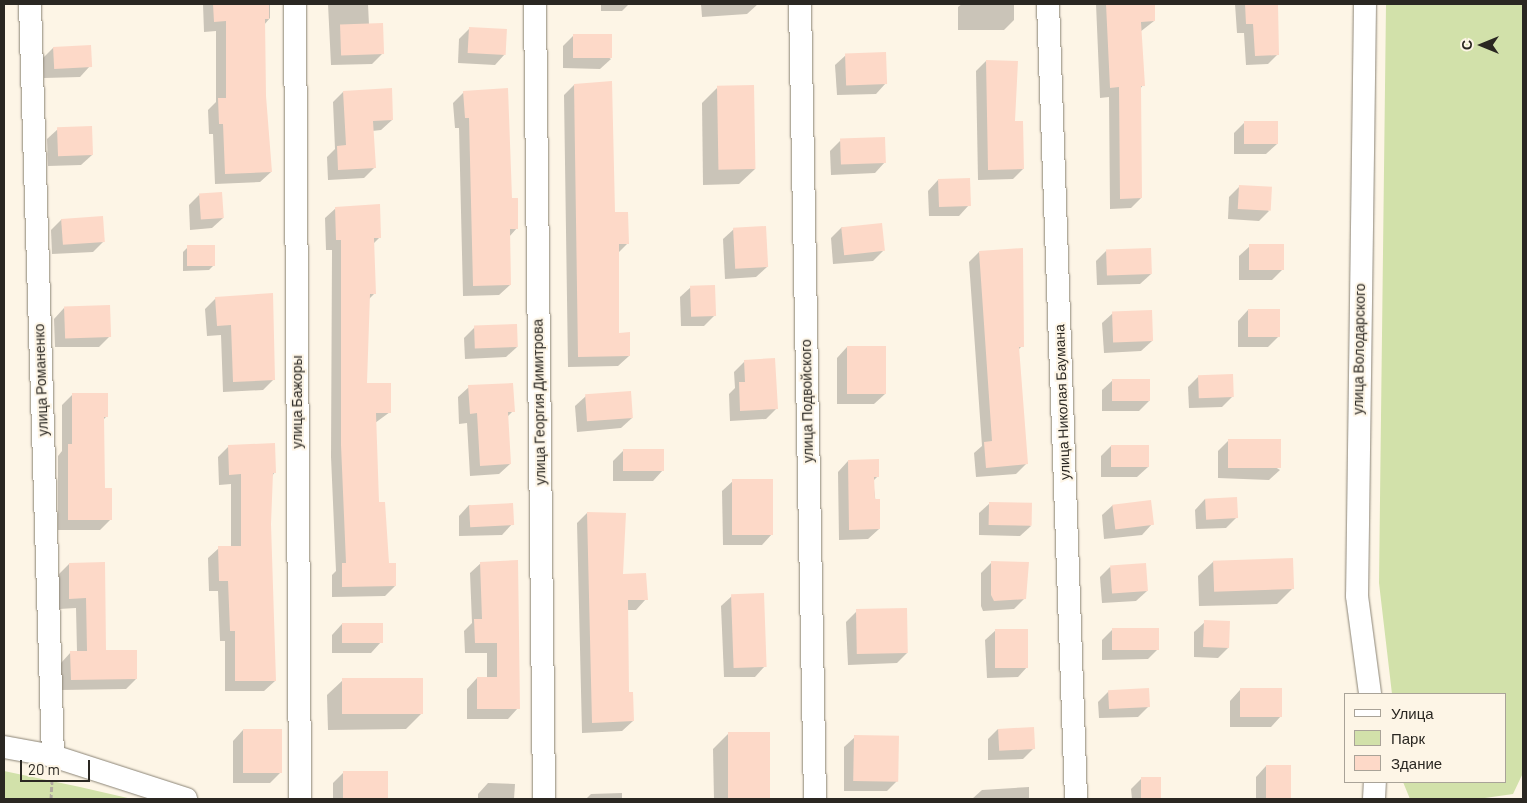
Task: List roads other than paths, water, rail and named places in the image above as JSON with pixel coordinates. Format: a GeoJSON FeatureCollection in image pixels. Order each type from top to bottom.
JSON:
{"type":"FeatureCollection","features":[{"type":"Feature","properties":{"kind":"street","name":"улица Романенко"},"geometry":{"type":"LineString","coordinates":[[30,4],[53,756]]}},
{"type":"Feature","properties":{"kind":"street","name":"улица Бажоры"},"geometry":{"type":"LineString","coordinates":[[295,4],[300,799]]}},
{"type":"Feature","properties":{"kind":"street","name":"улица Георгия Димитрова"},"geometry":{"type":"LineString","coordinates":[[535,4],[544,799]]}},
{"type":"Feature","properties":{"kind":"street","name":"улица Подвойского"},"geometry":{"type":"LineString","coordinates":[[800,4],[815,799]]}},
{"type":"Feature","properties":{"kind":"street","name":"улица Николая Баумана"},"geometry":{"type":"LineString","coordinates":[[1048,4],[1076,799]]}},
{"type":"Feature","properties":{"kind":"street","name":"улица Володарского"},"geometry":{"type":"LineString","coordinates":[[1364,4],[1357,596],[1370,693]]}},
{"type":"Feature","properties":{"kind":"street"},"geometry":{"type":"LineString","coordinates":[[4,747],[53,756],[186,799]]}},
{"type":"Feature","properties":{"kind":"street"},"geometry":{"type":"LineString","coordinates":[[1374,799],[1375,783]]}}]}
